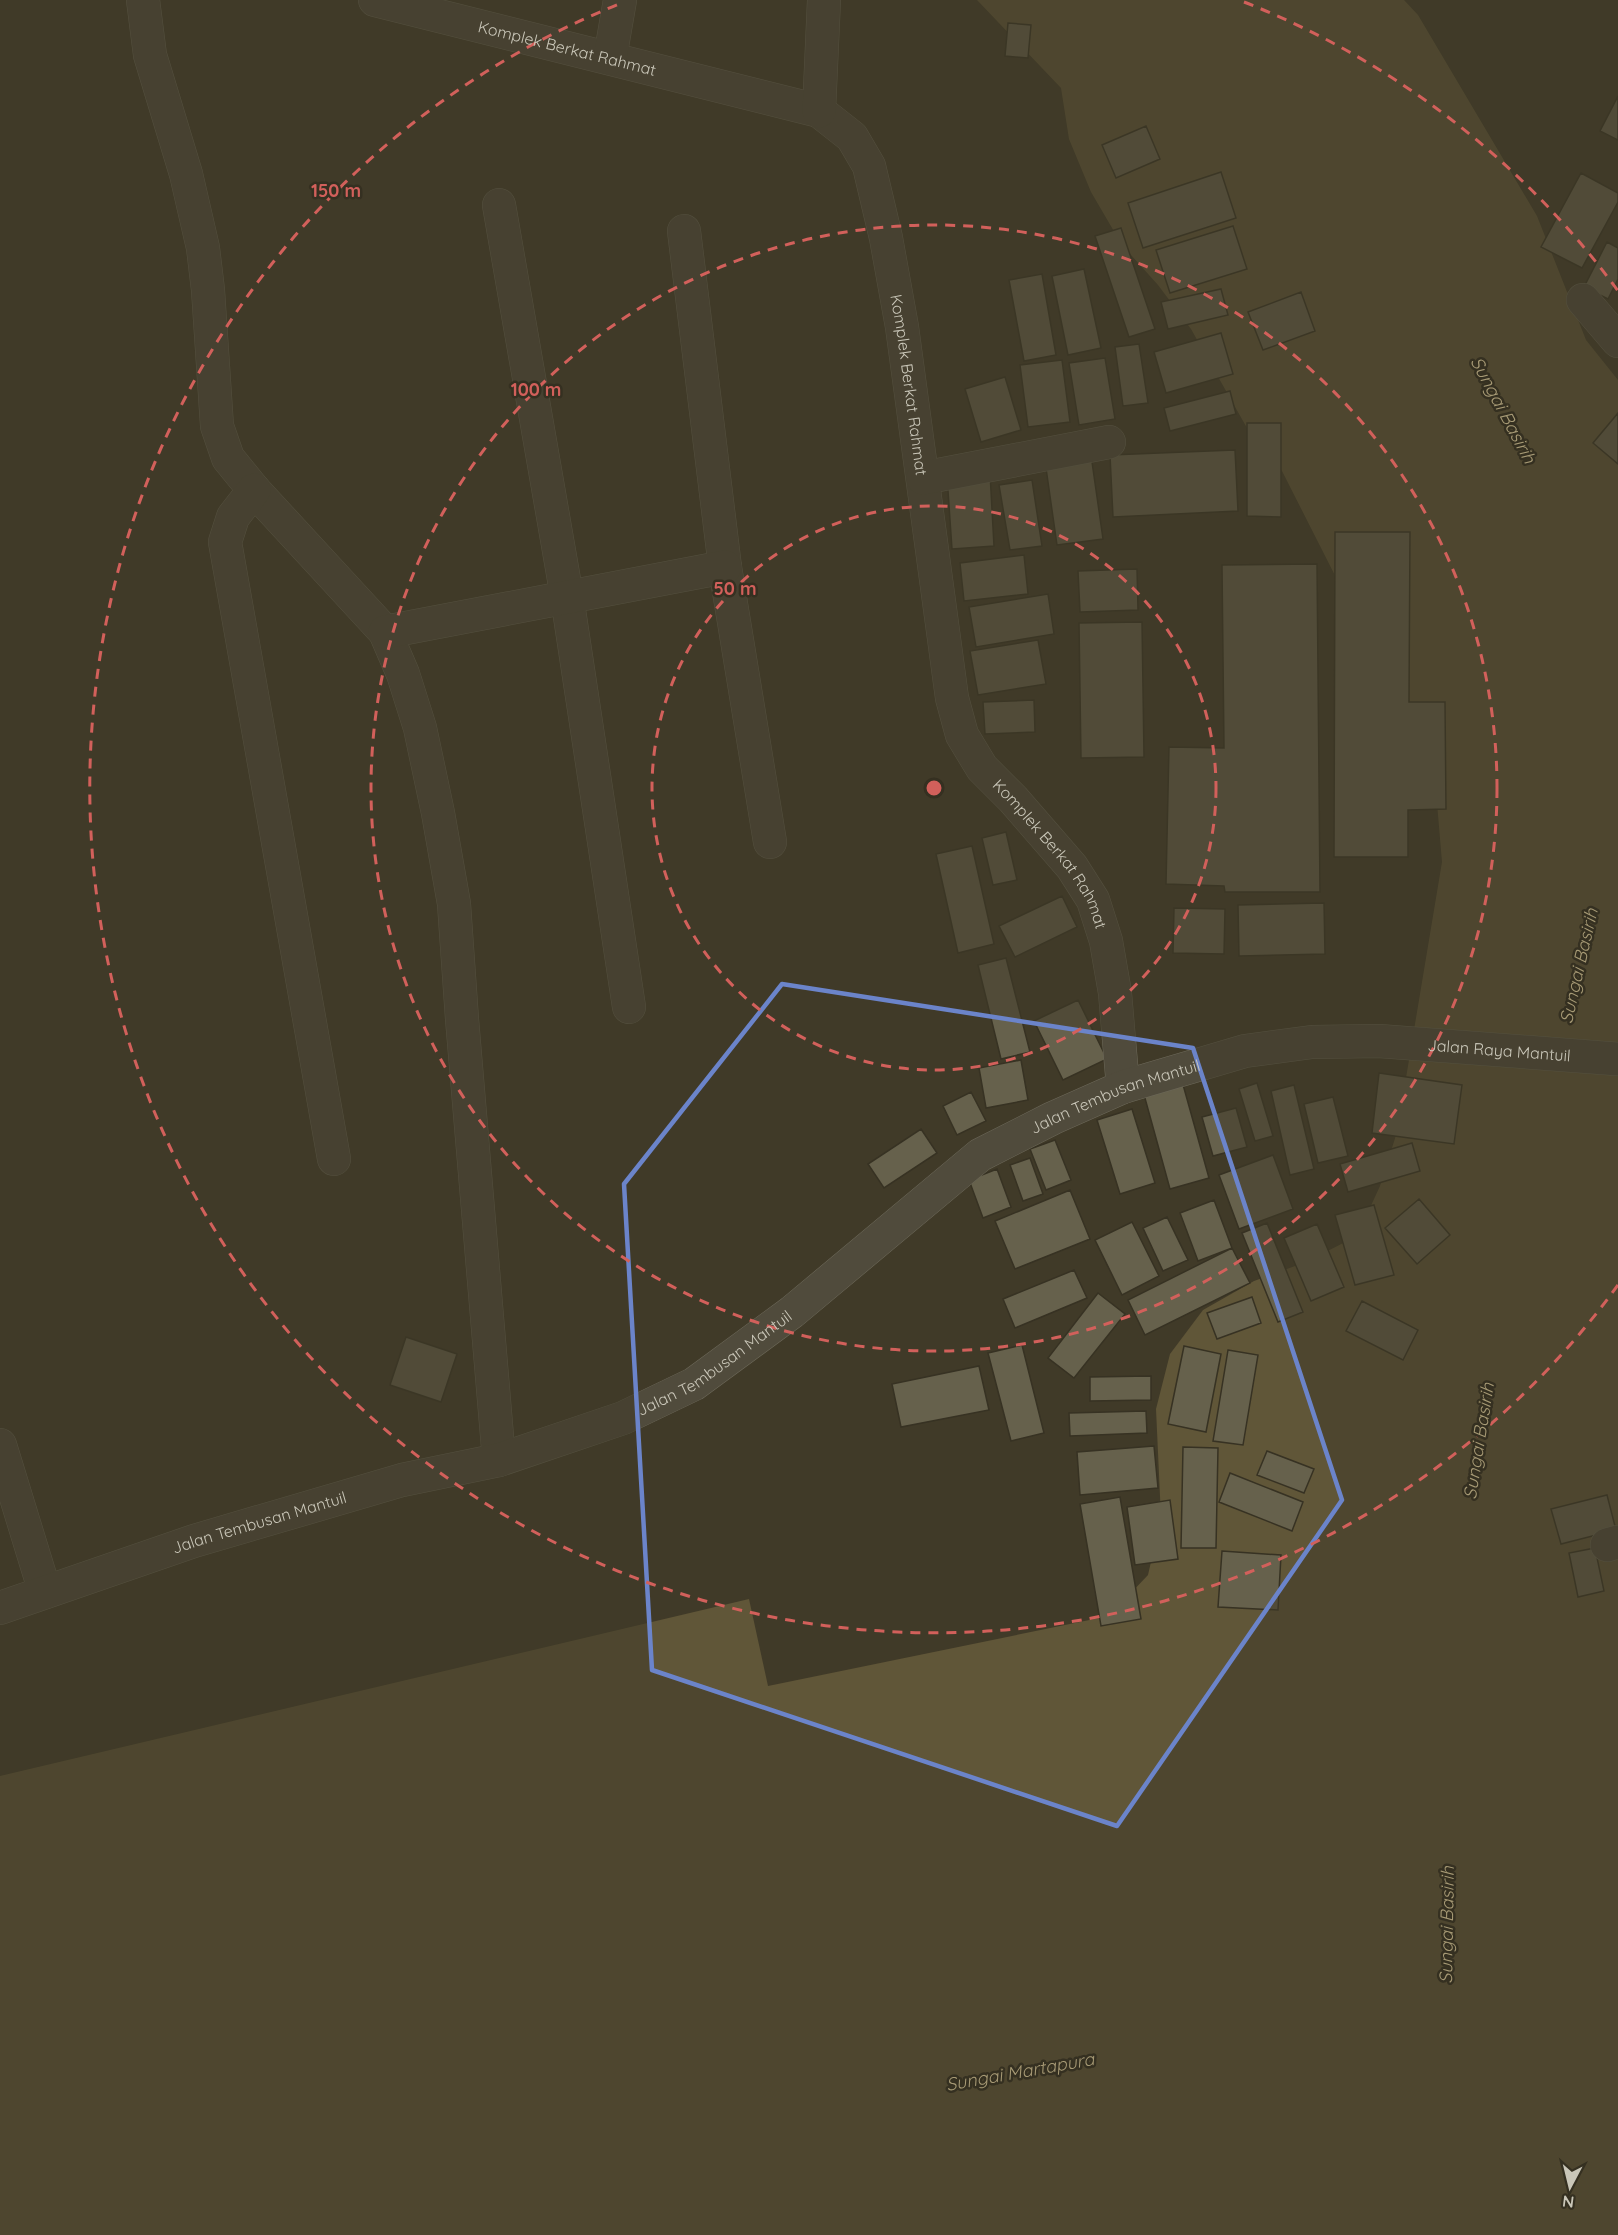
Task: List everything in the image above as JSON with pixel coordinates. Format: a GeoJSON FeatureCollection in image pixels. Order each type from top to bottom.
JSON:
{"type":"FeatureCollection","features":[{"type":"Feature","properties":{"kind":"street"},"geometry":{"type":"LineString","coordinates":[[143,0],[150,55],[186,174],[203,248],[217,426],[228,458],[254,490],[385,633],[403,674],[420,728],[454,904],[499,1460]]}},
{"type":"Feature","properties":{"kind":"street","name":"Komplek Berkat Rahmat"},"geometry":{"type":"LineString","coordinates":[[375,0],[424,6],[610,58],[819,111],[852,137],[869,166],[886,238],[902,327],[952,698],[962,735],[982,768],[1013,799],[1072,867],[1093,900],[1106,941],[1115,993],[1124,1087]]}},
{"type":"Feature","properties":{"kind":"street"},"geometry":{"type":"LineString","coordinates":[[610,58],[620,0]]}},
{"type":"Feature","properties":{"kind":"street"},"geometry":{"type":"LineString","coordinates":[[819,111],[824,0]]}},
{"type":"Feature","properties":{"kind":"street"},"geometry":{"type":"LineString","coordinates":[[499,206],[567,597],[629,1008]]}},
{"type":"Feature","properties":{"kind":"street"},"geometry":{"type":"LineString","coordinates":[[684,231],[724,567],[770,842]]}},
{"type":"Feature","properties":{"kind":"street"},"geometry":{"type":"LineString","coordinates":[[1582,300],[1618,341]]}},
{"type":"Feature","properties":{"kind":"street"},"geometry":{"type":"LineString","coordinates":[[923,478],[1109,442]]}},
{"type":"Feature","properties":{"kind":"street"},"geometry":{"type":"LineString","coordinates":[[254,490],[233,517],[225,542],[334,1159]]}},
{"type":"Feature","properties":{"kind":"street"},"geometry":{"type":"LineString","coordinates":[[385,633],[724,567]]}},
{"type":"Feature","properties":{"kind":"street","name":"Jalan Tembusan Mantuil"},"geometry":{"type":"LineString","coordinates":[[0,1608],[227,1531],[402,1480],[499,1460],[623,1418],[693,1384],[792,1312],[980,1155],[1053,1118],[1124,1087],[1245,1051],[1312,1042],[1379,1041]]}},
{"type":"Feature","properties":{"kind":"street","name":"Jalan Raya Mantuil"},"geometry":{"type":"LineString","coordinates":[[1379,1041],[1618,1059]]}},
{"type":"Feature","properties":{"kind":"street"},"geometry":{"type":"LineString","coordinates":[[0,1445],[45,1592]]}},
{"type":"Feature","properties":{"kind":"highlighted area"},"geometry":{"type":"Polygon","coordinates":[[[782,984],[1193,1048],[1342,1500],[1117,1826],[652,1670],[624,1184],[782,984]]]}},
{"type":"Feature","properties":{"kind":"water"},"geometry":{"type":"Polygon","coordinates":[[[977,0],[1404,0],[1418,15],[1537,216],[1586,340],[1618,380],[1618,2235],[0,2235],[0,1776],[749,1599],[768,1686],[1109,1616],[1148,1575],[1161,1518],[1156,1409],[1170,1354],[1203,1310],[1254,1281],[1306,1262],[1357,1236],[1380,1186],[1397,1132],[1442,862],[1437,803],[1423,749],[1282,471],[1247,428],[1191,329],[1158,285],[1122,245],[1091,192],[1069,139],[1061,88],[977,0]]]}},
{"type":"Feature","properties":{"kind":"building"},"geometry":{"type":"Polygon","coordinates":[[[1008,23],[1031,25],[1028,58],[1005,56],[1008,23]]]}},
{"type":"Feature","properties":{"kind":"building"},"geometry":{"type":"Polygon","coordinates":[[[1618,96],[1618,140],[1600,131],[1618,96]]]}},
{"type":"Feature","properties":{"kind":"building"},"geometry":{"type":"Polygon","coordinates":[[[1146,126],[1160,159],[1116,178],[1102,145],[1146,126]]]}},
{"type":"Feature","properties":{"kind":"building"},"geometry":{"type":"Polygon","coordinates":[[[1221,172],[1236,218],[1143,248],[1128,203],[1221,172]]]}},
{"type":"Feature","properties":{"kind":"building"},"geometry":{"type":"Polygon","coordinates":[[[1581,173],[1618,193],[1618,202],[1582,268],[1541,247],[1581,173]]]}},
{"type":"Feature","properties":{"kind":"building"},"geometry":{"type":"Polygon","coordinates":[[[1233,226],[1247,269],[1170,293],[1156,250],[1233,226]]]}},
{"type":"Feature","properties":{"kind":"building"},"geometry":{"type":"Polygon","coordinates":[[[1121,228],[1155,329],[1129,337],[1095,236],[1121,228]]]}},
{"type":"Feature","properties":{"kind":"building"},"geometry":{"type":"Polygon","coordinates":[[[1607,242],[1618,248],[1618,279],[1608,299],[1584,287],[1607,242]]]}},
{"type":"Feature","properties":{"kind":"building"},"geometry":{"type":"Polygon","coordinates":[[[1084,269],[1101,348],[1068,355],[1052,276],[1084,269]]]}},
{"type":"Feature","properties":{"kind":"building"},"geometry":{"type":"Polygon","coordinates":[[[1042,274],[1056,355],[1024,361],[1009,280],[1042,274]]]}},
{"type":"Feature","properties":{"kind":"building"},"geometry":{"type":"Polygon","coordinates":[[[1221,289],[1228,315],[1168,329],[1161,302],[1221,289]]]}},
{"type":"Feature","properties":{"kind":"building"},"geometry":{"type":"Polygon","coordinates":[[[1301,292],[1315,331],[1263,350],[1248,312],[1301,292]]]}},
{"type":"Feature","properties":{"kind":"building"},"geometry":{"type":"Polygon","coordinates":[[[1221,333],[1233,374],[1166,393],[1154,352],[1221,333]]]}},
{"type":"Feature","properties":{"kind":"building"},"geometry":{"type":"Polygon","coordinates":[[[1139,344],[1148,403],[1123,406],[1115,347],[1139,344]]]}},
{"type":"Feature","properties":{"kind":"building"},"geometry":{"type":"Polygon","coordinates":[[[1105,358],[1115,419],[1079,425],[1069,363],[1105,358]]]}},
{"type":"Feature","properties":{"kind":"building"},"geometry":{"type":"Polygon","coordinates":[[[1062,360],[1070,422],[1028,427],[1020,365],[1062,360]]]}},
{"type":"Feature","properties":{"kind":"building"},"geometry":{"type":"Polygon","coordinates":[[[1005,377],[1021,430],[981,442],[965,389],[1005,377]]]}},
{"type":"Feature","properties":{"kind":"building"},"geometry":{"type":"Polygon","coordinates":[[[1230,391],[1236,414],[1170,431],[1164,408],[1230,391]]]}},
{"type":"Feature","properties":{"kind":"building"},"geometry":{"type":"Polygon","coordinates":[[[1618,413],[1618,464],[1593,443],[1618,413]]]}},
{"type":"Feature","properties":{"kind":"building"},"geometry":{"type":"Polygon","coordinates":[[[1247,423],[1281,423],[1281,517],[1247,516],[1247,423]]]}},
{"type":"Feature","properties":{"kind":"building"},"geometry":{"type":"Polygon","coordinates":[[[1235,450],[1238,511],[1113,517],[1110,455],[1235,450]]]}},
{"type":"Feature","properties":{"kind":"building"},"geometry":{"type":"Polygon","coordinates":[[[1091,455],[1103,539],[1057,545],[1045,461],[1091,455]]]}},
{"type":"Feature","properties":{"kind":"building"},"geometry":{"type":"Polygon","coordinates":[[[990,473],[994,546],[952,549],[947,476],[990,473]]]}},
{"type":"Feature","properties":{"kind":"building"},"geometry":{"type":"Polygon","coordinates":[[[1032,480],[1042,546],[1010,550],[999,485],[1032,480]]]}},
{"type":"Feature","properties":{"kind":"building"},"geometry":{"type":"Polygon","coordinates":[[[1335,532],[1410,532],[1409,702],[1445,702],[1446,809],[1408,810],[1408,857],[1334,857],[1335,532]]]}},
{"type":"Feature","properties":{"kind":"building"},"geometry":{"type":"Polygon","coordinates":[[[1024,555],[1028,594],[964,601],[960,563],[1024,555]]]}},
{"type":"Feature","properties":{"kind":"building"},"geometry":{"type":"Polygon","coordinates":[[[1317,564],[1320,892],[1225,892],[1224,886],[1166,884],[1169,747],[1224,748],[1222,565],[1317,564]]]}},
{"type":"Feature","properties":{"kind":"building"},"geometry":{"type":"Polygon","coordinates":[[[1137,569],[1138,610],[1080,612],[1078,571],[1137,569]]]}},
{"type":"Feature","properties":{"kind":"building"},"geometry":{"type":"Polygon","coordinates":[[[1048,594],[1054,634],[976,647],[969,607],[1048,594]]]}},
{"type":"Feature","properties":{"kind":"building"},"geometry":{"type":"Polygon","coordinates":[[[1142,622],[1144,757],[1081,758],[1079,623],[1142,622]]]}},
{"type":"Feature","properties":{"kind":"building"},"geometry":{"type":"Polygon","coordinates":[[[1038,640],[1046,684],[978,695],[970,651],[1038,640]]]}},
{"type":"Feature","properties":{"kind":"building"},"geometry":{"type":"Polygon","coordinates":[[[1034,700],[1035,732],[985,734],[983,702],[1034,700]]]}},
{"type":"Feature","properties":{"kind":"building"},"geometry":{"type":"Polygon","coordinates":[[[1006,832],[1017,880],[993,885],[982,838],[1006,832]]]}},
{"type":"Feature","properties":{"kind":"building"},"geometry":{"type":"Polygon","coordinates":[[[972,846],[994,944],[958,953],[936,854],[972,846]]]}},
{"type":"Feature","properties":{"kind":"building"},"geometry":{"type":"Polygon","coordinates":[[[1062,896],[1077,927],[1015,957],[999,926],[1062,896]]]}},
{"type":"Feature","properties":{"kind":"building"},"geometry":{"type":"Polygon","coordinates":[[[1324,903],[1325,954],[1239,956],[1238,905],[1324,903]]]}},
{"type":"Feature","properties":{"kind":"building"},"geometry":{"type":"Polygon","coordinates":[[[1174,908],[1225,909],[1224,954],[1173,953],[1174,908]]]}},
{"type":"Feature","properties":{"kind":"building"},"geometry":{"type":"Polygon","coordinates":[[[1006,958],[1030,1052],[1001,1059],[978,965],[1006,958]]]}},
{"type":"Feature","properties":{"kind":"building"},"geometry":{"type":"Polygon","coordinates":[[[1078,1000],[1107,1059],[1063,1080],[1034,1021],[1078,1000]]]}},
{"type":"Feature","properties":{"kind":"building"},"geometry":{"type":"Polygon","coordinates":[[[1021,1060],[1028,1100],[986,1108],[979,1068],[1021,1060]]]}},
{"type":"Feature","properties":{"kind":"building"},"geometry":{"type":"Polygon","coordinates":[[[1379,1073],[1462,1085],[1454,1144],[1372,1133],[1379,1073]]]}},
{"type":"Feature","properties":{"kind":"building"},"geometry":{"type":"Polygon","coordinates":[[[1182,1081],[1209,1178],[1170,1189],[1143,1091],[1182,1081]]]}},
{"type":"Feature","properties":{"kind":"building"},"geometry":{"type":"Polygon","coordinates":[[[1257,1083],[1273,1136],[1255,1141],[1239,1089],[1257,1083]]]}},
{"type":"Feature","properties":{"kind":"building"},"geometry":{"type":"Polygon","coordinates":[[[1294,1085],[1314,1169],[1290,1175],[1271,1091],[1294,1085]]]}},
{"type":"Feature","properties":{"kind":"building"},"geometry":{"type":"Polygon","coordinates":[[[971,1092],[986,1121],[957,1135],[943,1106],[971,1092]]]}},
{"type":"Feature","properties":{"kind":"building"},"geometry":{"type":"Polygon","coordinates":[[[1333,1097],[1348,1156],[1318,1163],[1304,1104],[1333,1097]]]}},
{"type":"Feature","properties":{"kind":"building"},"geometry":{"type":"Polygon","coordinates":[[[1236,1108],[1247,1147],[1213,1156],[1202,1117],[1236,1108]]]}},
{"type":"Feature","properties":{"kind":"building"},"geometry":{"type":"Polygon","coordinates":[[[1132,1109],[1155,1183],[1120,1194],[1097,1120],[1132,1109]]]}},
{"type":"Feature","properties":{"kind":"building"},"geometry":{"type":"Polygon","coordinates":[[[921,1129],[937,1153],[884,1188],[868,1164],[921,1129]]]}},
{"type":"Feature","properties":{"kind":"building"},"geometry":{"type":"Polygon","coordinates":[[[1055,1140],[1071,1180],[1046,1190],[1030,1149],[1055,1140]]]}},
{"type":"Feature","properties":{"kind":"building"},"geometry":{"type":"Polygon","coordinates":[[[1412,1143],[1420,1171],[1348,1192],[1340,1164],[1412,1143]]]}},
{"type":"Feature","properties":{"kind":"building"},"geometry":{"type":"Polygon","coordinates":[[[1273,1155],[1293,1209],[1239,1229],[1219,1175],[1273,1155]]]}},
{"type":"Feature","properties":{"kind":"building"},"geometry":{"type":"Polygon","coordinates":[[[1030,1158],[1043,1194],[1023,1201],[1010,1165],[1030,1158]]]}},
{"type":"Feature","properties":{"kind":"building"},"geometry":{"type":"Polygon","coordinates":[[[997,1169],[1011,1207],[983,1218],[969,1180],[997,1169]]]}},
{"type":"Feature","properties":{"kind":"building"},"geometry":{"type":"Polygon","coordinates":[[[1070,1190],[1090,1239],[1015,1269],[995,1221],[1070,1190]]]}},
{"type":"Feature","properties":{"kind":"building"},"geometry":{"type":"Polygon","coordinates":[[[1419,1199],[1450,1235],[1417,1264],[1385,1228],[1419,1199]]]}},
{"type":"Feature","properties":{"kind":"building"},"geometry":{"type":"Polygon","coordinates":[[[1214,1200],[1232,1248],[1198,1261],[1180,1213],[1214,1200]]]}},
{"type":"Feature","properties":{"kind":"building"},"geometry":{"type":"Polygon","coordinates":[[[1374,1205],[1394,1275],[1355,1285],[1335,1215],[1374,1205]]]}},
{"type":"Feature","properties":{"kind":"building"},"geometry":{"type":"Polygon","coordinates":[[[1167,1217],[1188,1260],[1163,1271],[1143,1228],[1167,1217]]]}},
{"type":"Feature","properties":{"kind":"building"},"geometry":{"type":"Polygon","coordinates":[[[1132,1222],[1159,1276],[1122,1295],[1095,1240],[1132,1222]]]}},
{"type":"Feature","properties":{"kind":"building"},"geometry":{"type":"Polygon","coordinates":[[[1267,1223],[1303,1312],[1278,1322],[1242,1233],[1267,1223]]]}},
{"type":"Feature","properties":{"kind":"building"},"geometry":{"type":"Polygon","coordinates":[[[1317,1224],[1344,1287],[1311,1301],[1284,1238],[1317,1224]]]}},
{"type":"Feature","properties":{"kind":"building"},"geometry":{"type":"Polygon","coordinates":[[[1232,1248],[1250,1283],[1145,1335],[1128,1300],[1232,1248]]]}},
{"type":"Feature","properties":{"kind":"building"},"geometry":{"type":"Polygon","coordinates":[[[1074,1270],[1087,1298],[1015,1328],[1003,1299],[1074,1270]]]}},
{"type":"Feature","properties":{"kind":"building"},"geometry":{"type":"Polygon","coordinates":[[[1098,1293],[1125,1314],[1074,1378],[1048,1358],[1098,1293]]]}},
{"type":"Feature","properties":{"kind":"building"},"geometry":{"type":"Polygon","coordinates":[[[1252,1297],[1261,1323],[1217,1339],[1207,1313],[1252,1297]]]}},
{"type":"Feature","properties":{"kind":"building"},"geometry":{"type":"Polygon","coordinates":[[[1362,1301],[1418,1330],[1403,1360],[1346,1331],[1362,1301]]]}},
{"type":"Feature","properties":{"kind":"building"},"geometry":{"type":"Polygon","coordinates":[[[406,1337],[457,1354],[441,1402],[390,1385],[406,1337]]]}},
{"type":"Feature","properties":{"kind":"building"},"geometry":{"type":"Polygon","coordinates":[[[1022,1345],[1044,1433],[1011,1441],[988,1353],[1022,1345]]]}},
{"type":"Feature","properties":{"kind":"building"},"geometry":{"type":"Polygon","coordinates":[[[1184,1346],[1221,1354],[1206,1432],[1168,1424],[1184,1346]]]}},
{"type":"Feature","properties":{"kind":"building"},"geometry":{"type":"Polygon","coordinates":[[[1228,1350],[1258,1355],[1243,1445],[1213,1441],[1228,1350]]]}},
{"type":"Feature","properties":{"kind":"building"},"geometry":{"type":"Polygon","coordinates":[[[979,1366],[989,1410],[901,1427],[892,1384],[979,1366]]]}},
{"type":"Feature","properties":{"kind":"building"},"geometry":{"type":"Polygon","coordinates":[[[1151,1376],[1151,1400],[1090,1401],[1090,1377],[1151,1376]]]}},
{"type":"Feature","properties":{"kind":"building"},"geometry":{"type":"Polygon","coordinates":[[[1146,1411],[1147,1433],[1070,1436],[1069,1413],[1146,1411]]]}},
{"type":"Feature","properties":{"kind":"building"},"geometry":{"type":"Polygon","coordinates":[[[1154,1446],[1158,1488],[1080,1495],[1077,1452],[1154,1446]]]}},
{"type":"Feature","properties":{"kind":"building"},"geometry":{"type":"Polygon","coordinates":[[[1183,1447],[1218,1448],[1216,1548],[1181,1548],[1183,1447]]]}},
{"type":"Feature","properties":{"kind":"building"},"geometry":{"type":"Polygon","coordinates":[[[1267,1451],[1314,1469],[1304,1493],[1257,1475],[1267,1451]]]}},
{"type":"Feature","properties":{"kind":"building"},"geometry":{"type":"Polygon","coordinates":[[[1230,1473],[1303,1502],[1292,1531],[1219,1502],[1230,1473]]]}},
{"type":"Feature","properties":{"kind":"building"},"geometry":{"type":"Polygon","coordinates":[[[1607,1495],[1616,1530],[1561,1544],[1551,1509],[1607,1495]]]}},
{"type":"Feature","properties":{"kind":"building"},"geometry":{"type":"Polygon","coordinates":[[[1120,1497],[1141,1619],[1101,1626],[1080,1504],[1120,1497]]]}},
{"type":"Feature","properties":{"kind":"building"},"geometry":{"type":"Polygon","coordinates":[[[1170,1500],[1178,1559],[1135,1565],[1127,1507],[1170,1500]]]}},
{"type":"Feature","properties":{"kind":"building"},"geometry":{"type":"Polygon","coordinates":[[[1595,1548],[1604,1591],[1578,1597],[1569,1553],[1595,1548]]]}},
{"type":"Feature","properties":{"kind":"building"},"geometry":{"type":"Polygon","coordinates":[[[1222,1551],[1281,1555],[1278,1610],[1218,1607],[1222,1551]]]}},
{"type":"Feature","properties":{"kind":"water label","name":"Sungai Basirih"},"geometry":{"type":"Point","coordinates":[1503,410]}},
{"type":"Feature","properties":{"kind":"water label","name":"Sungai Basirih"},"geometry":{"type":"Point","coordinates":[1579,966]}},
{"type":"Feature","properties":{"kind":"water label","name":"Sungai Basirih"},"geometry":{"type":"Point","coordinates":[1479,1441]}},
{"type":"Feature","properties":{"kind":"water label","name":"Sungai Basirih"},"geometry":{"type":"Point","coordinates":[1447,1925]}},
{"type":"Feature","properties":{"kind":"water label","name":"Sungai Martapura"},"geometry":{"type":"Point","coordinates":[1020,2072]}}]}
